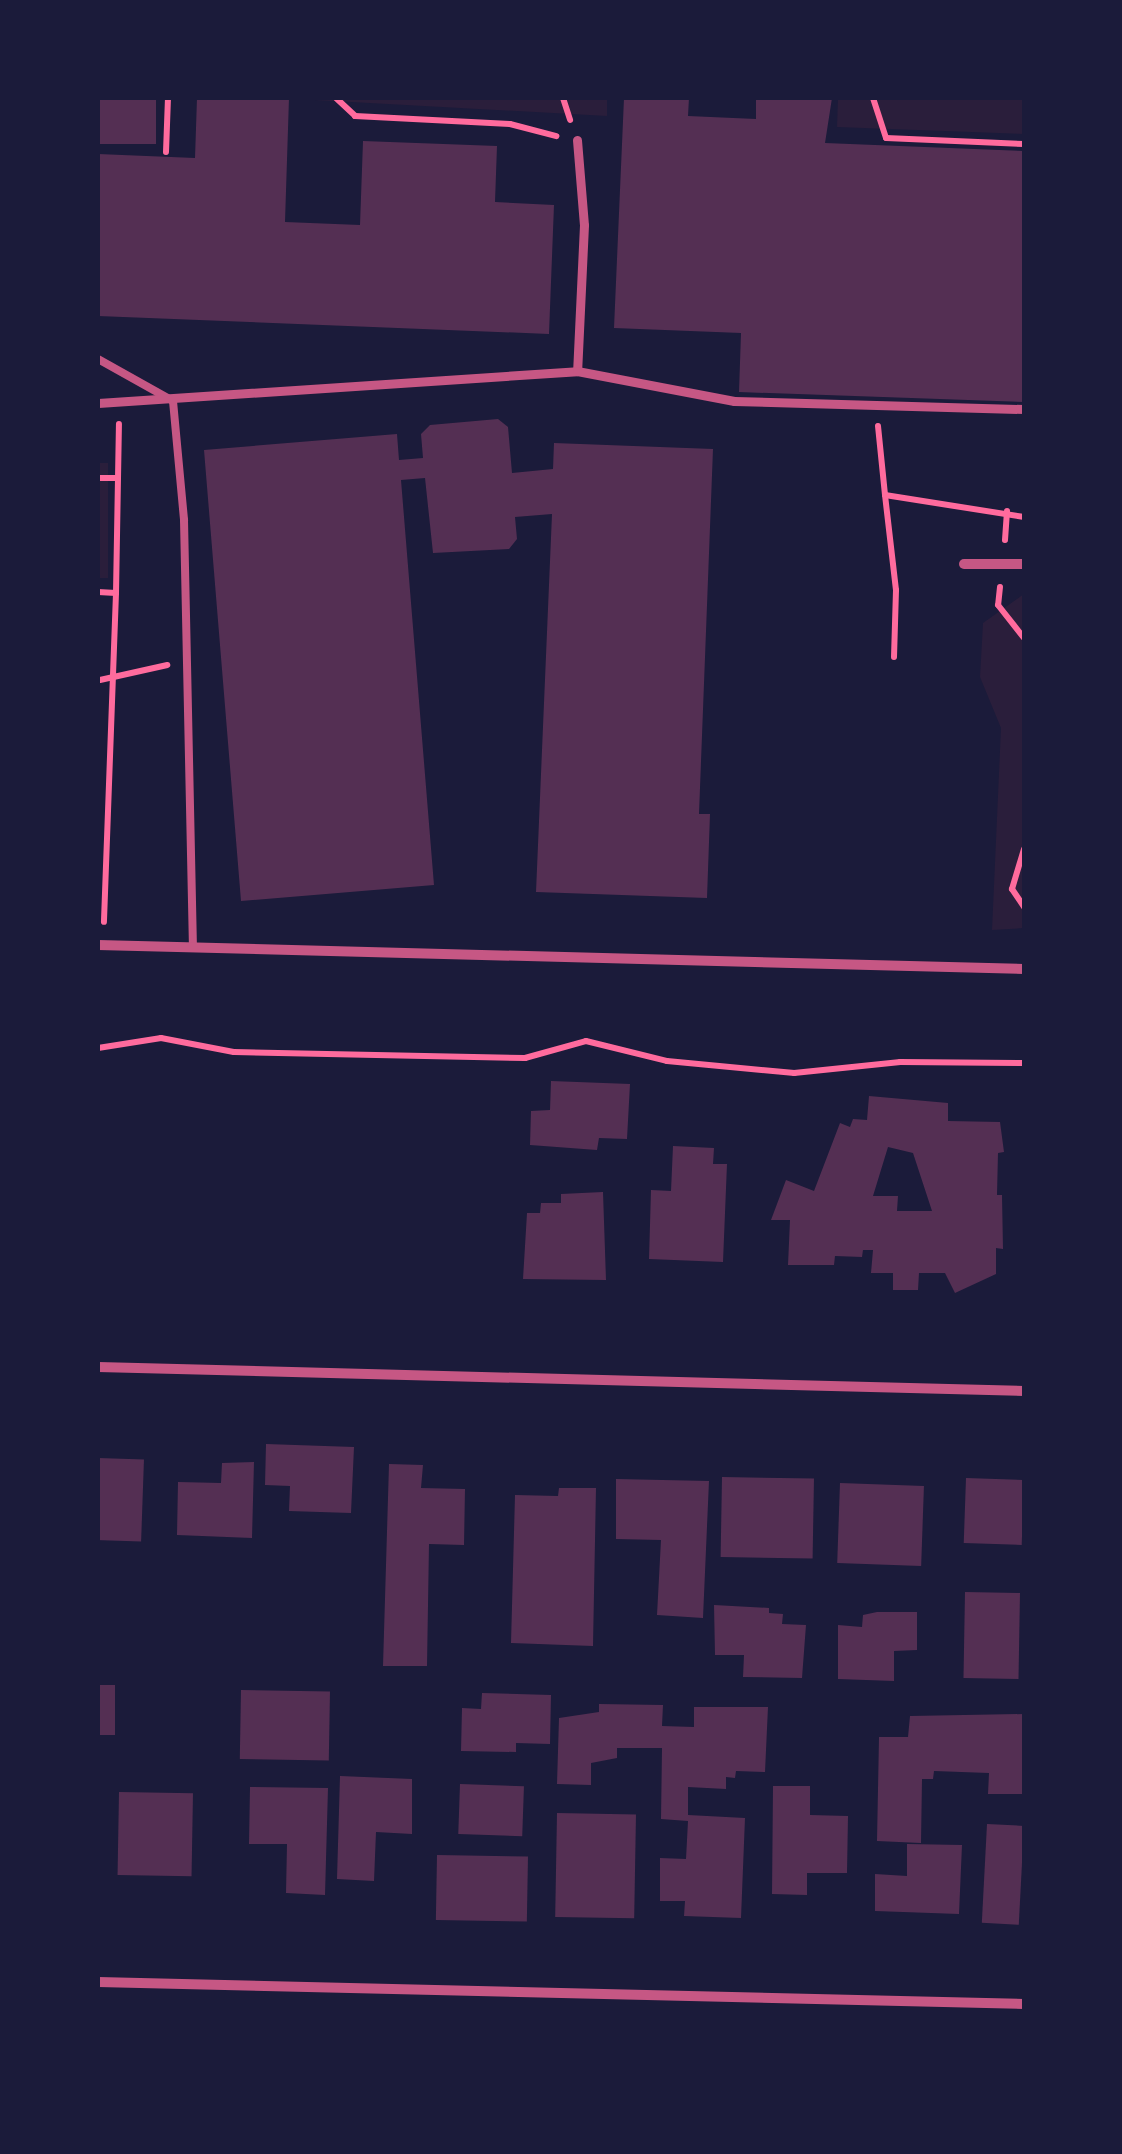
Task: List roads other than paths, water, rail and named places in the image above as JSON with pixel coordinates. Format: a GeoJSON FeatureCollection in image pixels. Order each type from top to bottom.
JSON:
{"type":"FeatureCollection","features":[{"type":"Feature","properties":{"kind":"street"},"geometry":{"type":"LineString","coordinates":[[577,140],[584,225],[578,371]]}},
{"type":"Feature","properties":{"kind":"street"},"geometry":{"type":"LineString","coordinates":[[98,403],[174,402],[578,371],[734,401],[1024,409]]}},
{"type":"Feature","properties":{"kind":"street"},"geometry":{"type":"LineString","coordinates":[[964,564],[1024,564]]}},
{"type":"Feature","properties":{"kind":"street"},"geometry":{"type":"LineString","coordinates":[[100,945],[1024,969]]}},
{"type":"Feature","properties":{"kind":"street"},"geometry":{"type":"LineString","coordinates":[[98,1366],[1024,1391]]}},
{"type":"Feature","properties":{"kind":"street"},"geometry":{"type":"LineString","coordinates":[[98,1982],[1024,2004]]}},
{"type":"Feature","properties":{"kind":"lane"},"geometry":{"type":"LineString","coordinates":[[98,359],[174,402],[184,520],[193,947]]}}]}
